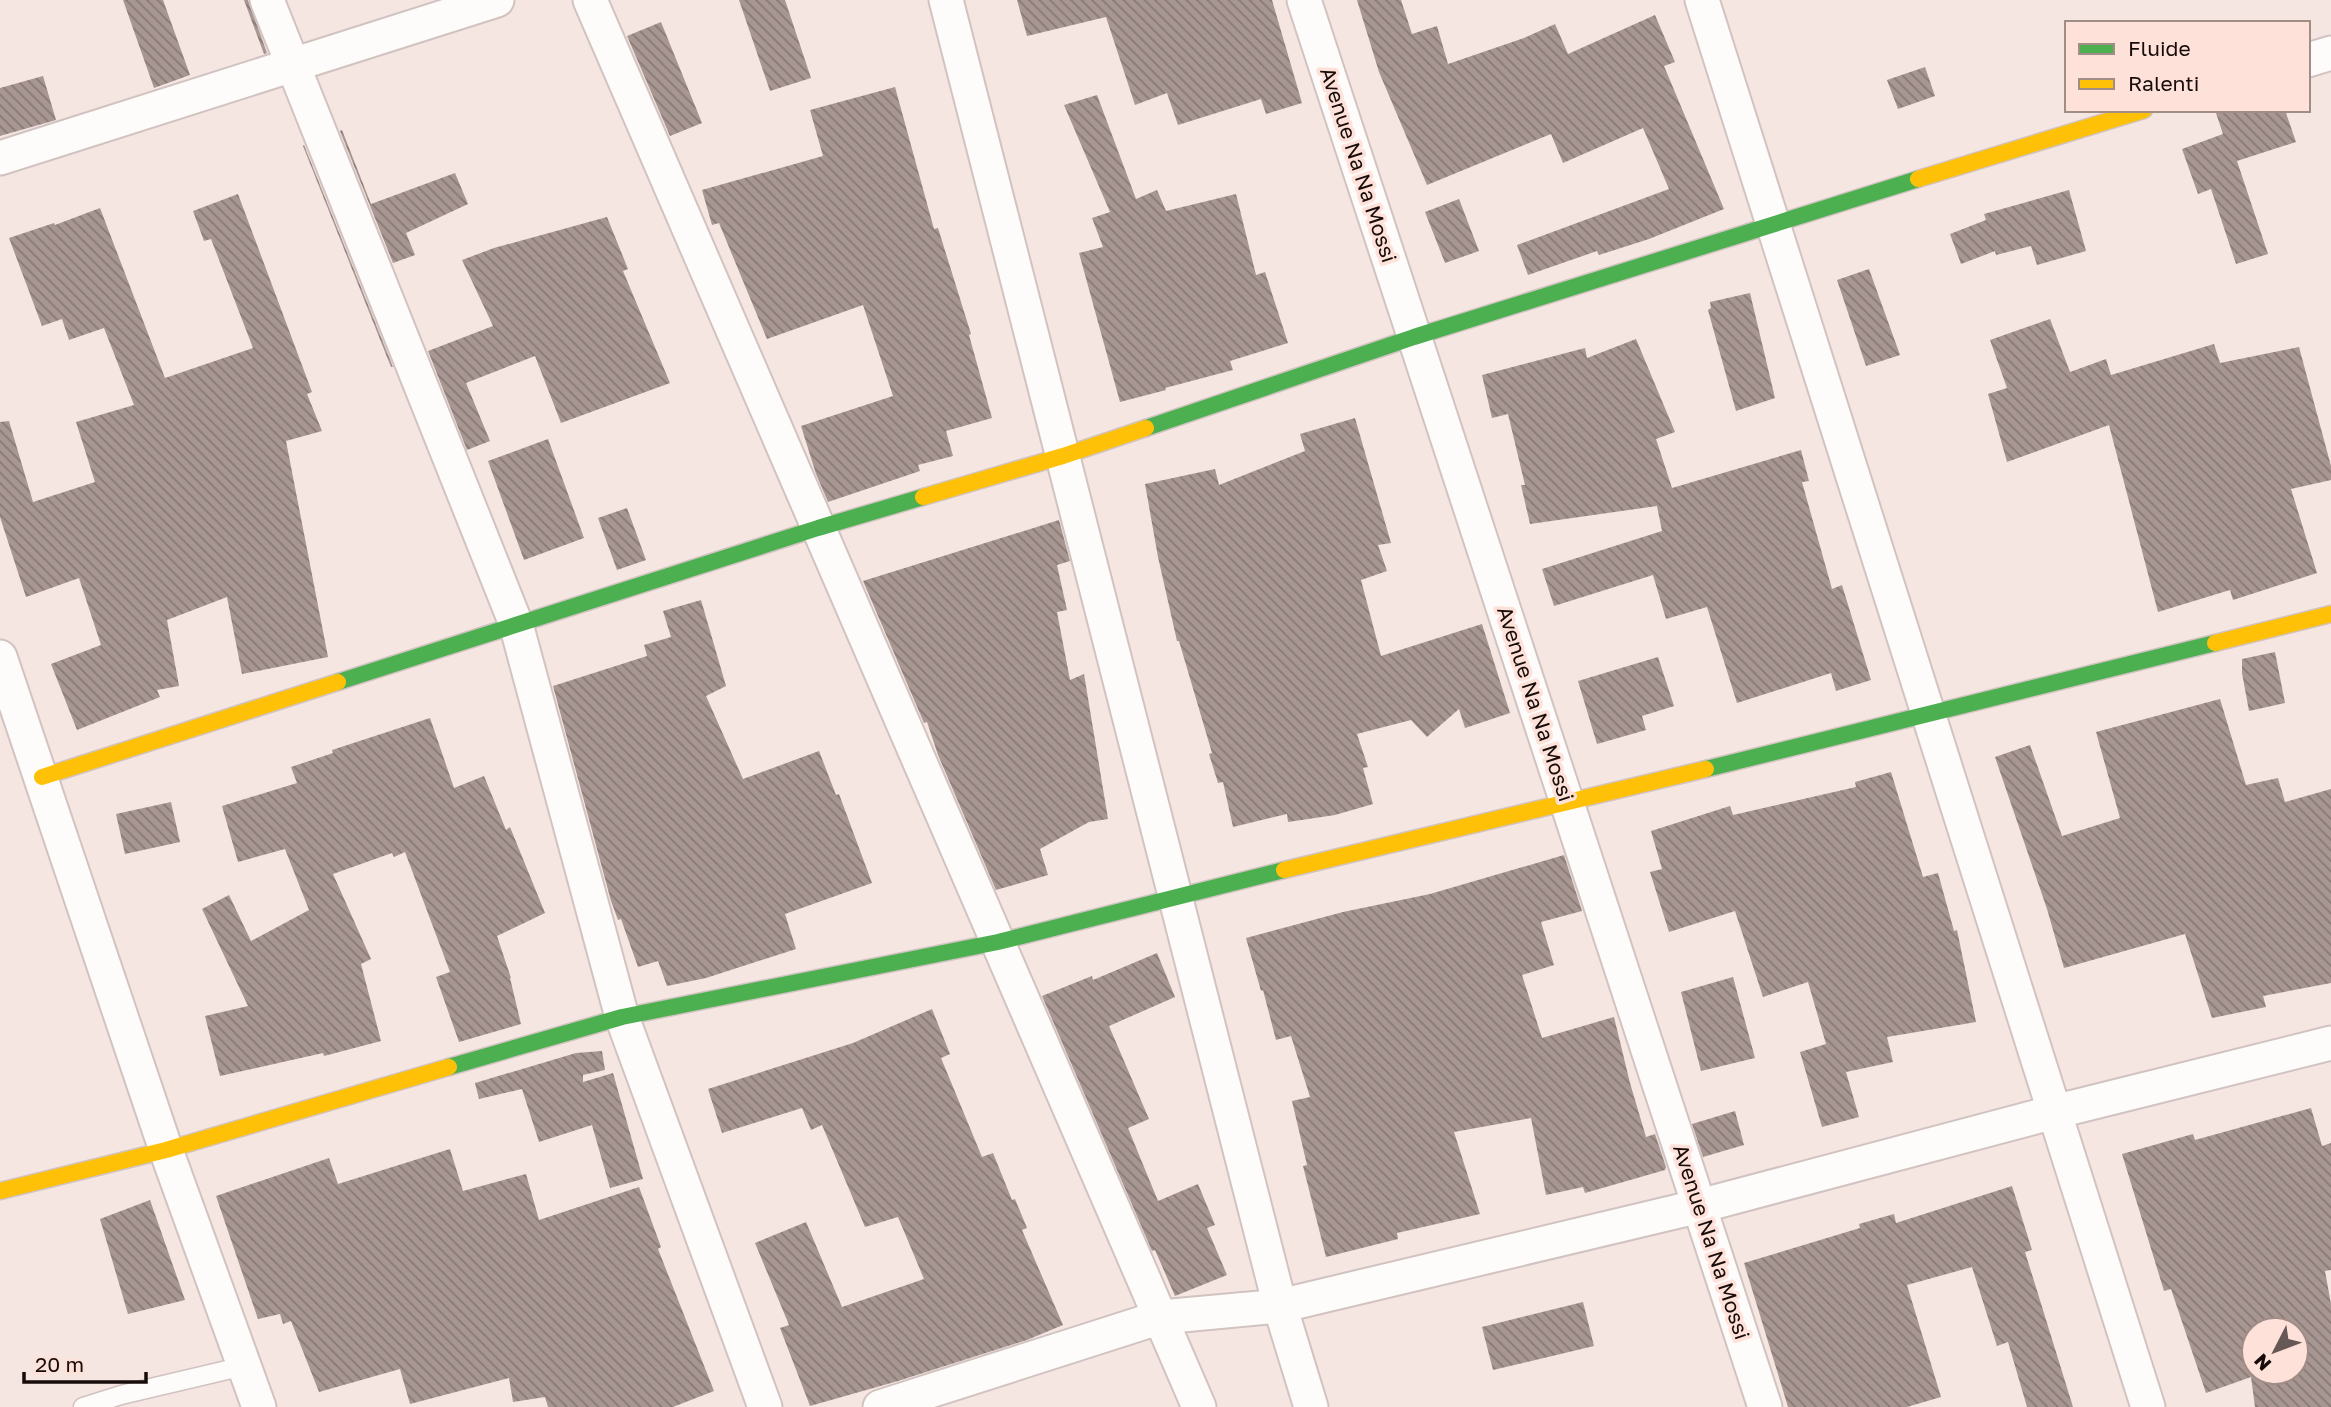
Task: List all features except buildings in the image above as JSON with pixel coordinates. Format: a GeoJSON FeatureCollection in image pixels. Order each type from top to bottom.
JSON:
{"type":"FeatureCollection","features":[{"type":"Feature","properties":{"kind":"street"},"geometry":{"type":"LineString","coordinates":[[267,0],[516,624],[622,1017],[765,1407]]}},
{"type":"Feature","properties":{"kind":"street"},"geometry":{"type":"LineString","coordinates":[[0,158],[497,0]]}},
{"type":"Feature","properties":{"kind":"street"},"geometry":{"type":"LineString","coordinates":[[590,0],[1199,1407]]}},
{"type":"Feature","properties":{"kind":"street"},"geometry":{"type":"LineString","coordinates":[[946,0],[1280,1306],[1311,1407]]}},
{"type":"Feature","properties":{"kind":"street","name":"Avenue Na Na Mossi"},"geometry":{"type":"LineString","coordinates":[[1304,0],[1765,1407]]}},
{"type":"Feature","properties":{"kind":"street"},"geometry":{"type":"LineString","coordinates":[[1702,0],[2148,1407]]}},
{"type":"Feature","properties":{"kind":"street"},"geometry":{"type":"LineString","coordinates":[[2310,59],[2331,53]]}},
{"type":"Feature","properties":{"kind":"street"},"geometry":{"type":"LineString","coordinates":[[42,777],[818,528],[1063,456],[1414,337],[1773,223],[2137,112]]}},
{"type":"Feature","properties":{"kind":"street"},"geometry":{"type":"LineString","coordinates":[[0,1191],[166,1150],[622,1017],[998,943],[1175,896],[1567,803],[2331,614]]}},
{"type":"Feature","properties":{"kind":"street"},"geometry":{"type":"LineString","coordinates":[[0,657],[166,1150],[259,1407]]}},
{"type":"Feature","properties":{"kind":"street"},"geometry":{"type":"LineString","coordinates":[[880,1407],[1161,1317],[1280,1306],[1699,1206],[2054,1112],[2331,1043]]}},
{"type":"Feature","properties":{"kind":"lane"},"geometry":{"type":"LineString","coordinates":[[83,1407],[121,1395],[244,1366]]}},
{"type":"Feature","properties":{"kind":"traffic: fast"},"geometry":{"type":"LineString","coordinates":[[1146,428],[1414,337],[1918,179]]}},
{"type":"Feature","properties":{"kind":"traffic: fast"},"geometry":{"type":"LineString","coordinates":[[338,682],[818,528],[923,497]]}},
{"type":"Feature","properties":{"kind":"traffic: fast"},"geometry":{"type":"LineString","coordinates":[[1706,769],[2215,643]]}},
{"type":"Feature","properties":{"kind":"traffic: fast"},"geometry":{"type":"LineString","coordinates":[[449,1067],[622,1017],[998,942],[1284,870]]}},
{"type":"Feature","properties":{"kind":"traffic: slow"},"geometry":{"type":"LineString","coordinates":[[1918,179],[2137,112]]}},
{"type":"Feature","properties":{"kind":"traffic: slow"},"geometry":{"type":"LineString","coordinates":[[923,497],[1063,456],[1146,428]]}},
{"type":"Feature","properties":{"kind":"traffic: slow"},"geometry":{"type":"LineString","coordinates":[[2215,643],[2331,614]]}},
{"type":"Feature","properties":{"kind":"traffic: slow"},"geometry":{"type":"LineString","coordinates":[[42,777],[338,682]]}},
{"type":"Feature","properties":{"kind":"traffic: slow"},"geometry":{"type":"LineString","coordinates":[[1284,870],[1706,769]]}},
{"type":"Feature","properties":{"kind":"traffic: slow"},"geometry":{"type":"LineString","coordinates":[[0,1191],[166,1150],[449,1067]]}}]}
